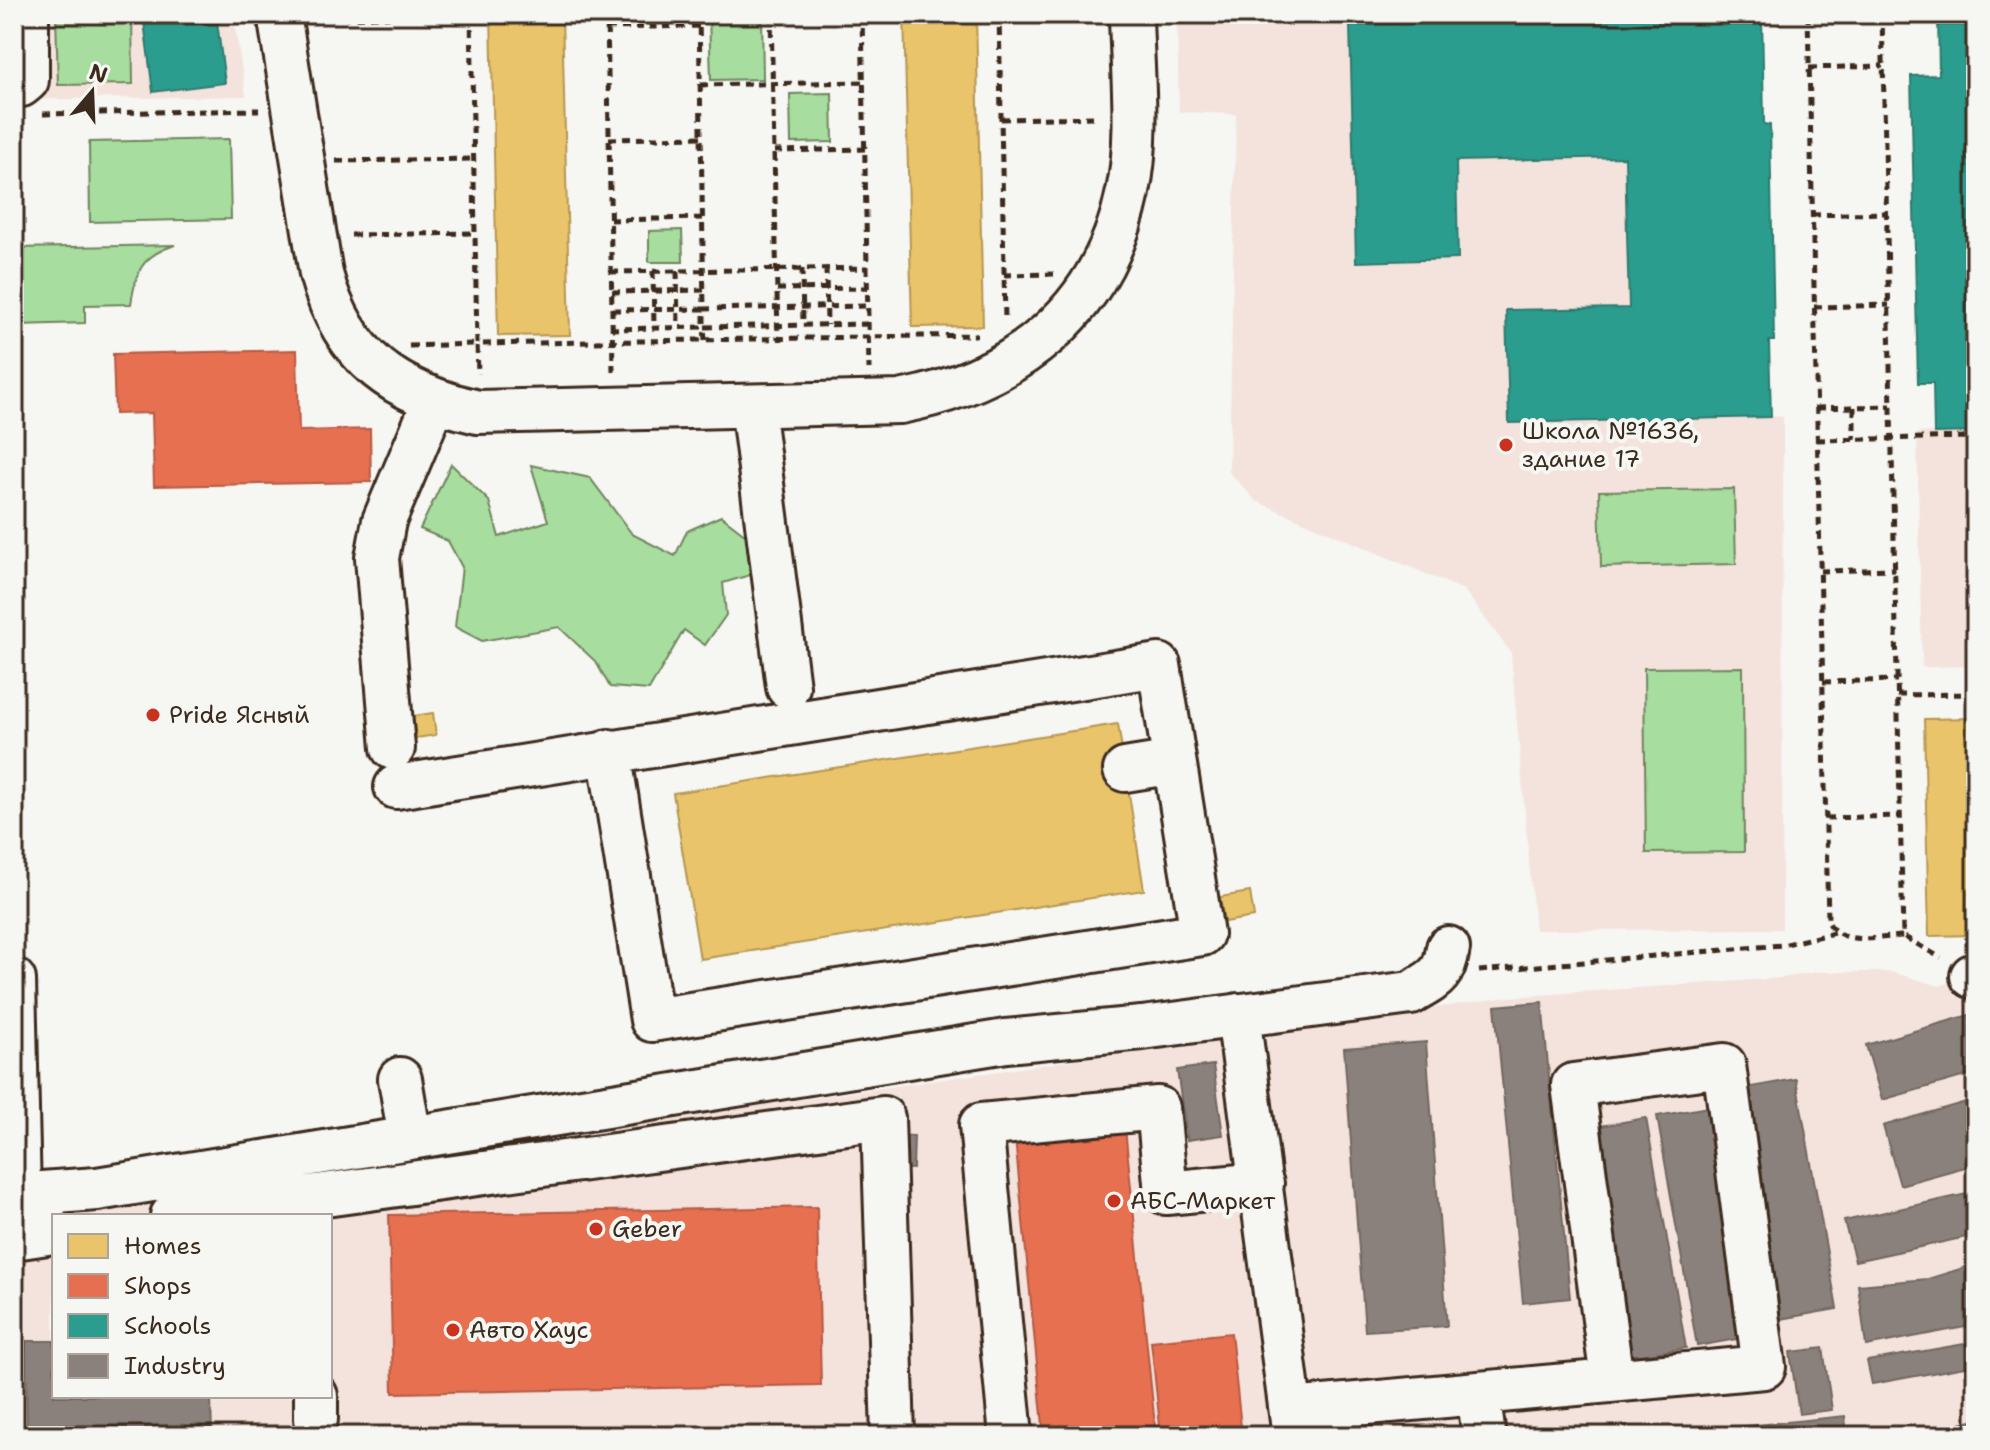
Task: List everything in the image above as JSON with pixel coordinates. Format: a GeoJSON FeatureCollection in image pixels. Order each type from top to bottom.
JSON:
{"type":"FeatureCollection","features":[{"type":"Feature","properties":{"kind":"lane"},"geometry":{"type":"LineString","coordinates":[[22,100],[28,77],[27,14]]}},
{"type":"Feature","properties":{"kind":"lane"},"geometry":{"type":"LineString","coordinates":[[294,16],[302,161],[327,298],[351,338],[382,373],[434,402],[478,412],[870,404],[930,396],[988,376],[1015,360],[1059,323],[1091,283],[1106,257],[1121,218],[1128,191],[1133,135],[1131,14]]}},
{"type":"Feature","properties":{"kind":"lane"},"geometry":{"type":"LineString","coordinates":[[434,402],[378,542],[394,768],[609,751],[1159,665],[1202,934],[652,1020],[609,751]]}},
{"type":"Feature","properties":{"kind":"lane"},"geometry":{"type":"LineString","coordinates":[[752,406],[788,687]]}},
{"type":"Feature","properties":{"kind":"lane"},"geometry":{"type":"LineString","coordinates":[[1125,770],[1174,762]]}},
{"type":"Feature","properties":{"kind":"lane"},"geometry":{"type":"LineString","coordinates":[[14,980],[16,1195],[97,1189],[1006,1041],[1411,993],[1444,962]]}},
{"type":"Feature","properties":{"kind":"lane"},"geometry":{"type":"LineString","coordinates":[[1238,1015],[1292,1423],[1478,1393],[1764,1367],[1724,1065],[1573,1085],[1612,1380]]}},
{"type":"Feature","properties":{"kind":"lane"},"geometry":{"type":"LineString","coordinates":[[400,1079],[410,1138]]}},
{"type":"Feature","properties":{"kind":"lane"},"geometry":{"type":"LineString","coordinates":[[1011,1436],[981,1125],[1158,1108],[1166,1193],[1262,1184]]}},
{"type":"Feature","properties":{"kind":"lane"},"geometry":{"type":"LineString","coordinates":[[200,1214],[312,1206],[883,1118],[893,1436]]}},
{"type":"Feature","properties":{"kind":"lane"},"geometry":{"type":"LineString","coordinates":[[14,1238],[52,1232]]}},
{"type":"Feature","properties":{"kind":"lane"},"geometry":{"type":"LineString","coordinates":[[1478,1393],[1484,1436]]}},
{"type":"Feature","properties":{"kind":"path"},"geometry":{"type":"LineString","coordinates":[[294,16],[471,14],[478,382]]}},
{"type":"Feature","properties":{"kind":"path"},"geometry":{"type":"LineString","coordinates":[[607,14],[613,378]]}},
{"type":"Feature","properties":{"kind":"path"},"geometry":{"type":"LineString","coordinates":[[699,14],[705,340]]}},
{"type":"Feature","properties":{"kind":"path"},"geometry":{"type":"LineString","coordinates":[[771,14],[778,339]]}},
{"type":"Feature","properties":{"kind":"path"},"geometry":{"type":"LineString","coordinates":[[862,14],[869,373],[881,373]]}},
{"type":"Feature","properties":{"kind":"path"},"geometry":{"type":"LineString","coordinates":[[999,14],[1005,335]]}},
{"type":"Feature","properties":{"kind":"path"},"geometry":{"type":"LineString","coordinates":[[1808,14],[1828,921],[1835,933],[1845,938],[1903,936],[1974,976]]}},
{"type":"Feature","properties":{"kind":"path"},"geometry":{"type":"LineString","coordinates":[[1882,14],[1903,936]]}},
{"type":"Feature","properties":{"kind":"path"},"geometry":{"type":"LineString","coordinates":[[607,28],[699,26]]}},
{"type":"Feature","properties":{"kind":"path"},"geometry":{"type":"LineString","coordinates":[[1809,68],[1883,66]]}},
{"type":"Feature","properties":{"kind":"path"},"geometry":{"type":"LineString","coordinates":[[700,85],[864,82]]}},
{"type":"Feature","properties":{"kind":"path"},"geometry":{"type":"LineString","coordinates":[[22,100],[259,110]]}},
{"type":"Feature","properties":{"kind":"path"},"geometry":{"type":"LineString","coordinates":[[1001,119],[1107,116]]}},
{"type":"Feature","properties":{"kind":"path"},"geometry":{"type":"LineString","coordinates":[[609,139],[701,137]]}},
{"type":"Feature","properties":{"kind":"path"},"geometry":{"type":"LineString","coordinates":[[774,151],[865,149]]}},
{"type":"Feature","properties":{"kind":"path"},"geometry":{"type":"LineString","coordinates":[[302,161],[474,159]]}},
{"type":"Feature","properties":{"kind":"path"},"geometry":{"type":"LineString","coordinates":[[1812,215],[1886,213]]}},
{"type":"Feature","properties":{"kind":"path"},"geometry":{"type":"LineString","coordinates":[[610,220],[702,218]]}},
{"type":"Feature","properties":{"kind":"path"},"geometry":{"type":"LineString","coordinates":[[314,236],[475,233]]}},
{"type":"Feature","properties":{"kind":"path"},"geometry":{"type":"LineString","coordinates":[[826,268],[827,325]]}},
{"type":"Feature","properties":{"kind":"path"},"geometry":{"type":"LineString","coordinates":[[611,272],[867,268]]}},
{"type":"Feature","properties":{"kind":"path"},"geometry":{"type":"LineString","coordinates":[[802,269],[803,325]]}},
{"type":"Feature","properties":{"kind":"path"},"geometry":{"type":"LineString","coordinates":[[653,271],[654,328]]}},
{"type":"Feature","properties":{"kind":"path"},"geometry":{"type":"LineString","coordinates":[[677,271],[678,327]]}},
{"type":"Feature","properties":{"kind":"path"},"geometry":{"type":"LineString","coordinates":[[1004,275],[1064,274],[1058,283]]}},
{"type":"Feature","properties":{"kind":"path"},"geometry":{"type":"LineString","coordinates":[[776,289],[868,288]]}},
{"type":"Feature","properties":{"kind":"path"},"geometry":{"type":"LineString","coordinates":[[612,292],[704,290]]}},
{"type":"Feature","properties":{"kind":"path"},"geometry":{"type":"LineString","coordinates":[[1814,307],[1889,305]]}},
{"type":"Feature","properties":{"kind":"path"},"geometry":{"type":"LineString","coordinates":[[612,310],[868,306]]}},
{"type":"Feature","properties":{"kind":"path"},"geometry":{"type":"LineString","coordinates":[[612,329],[868,324]]}},
{"type":"Feature","properties":{"kind":"path"},"geometry":{"type":"LineString","coordinates":[[404,349],[414,345],[990,335]]}},
{"type":"Feature","properties":{"kind":"path"},"geometry":{"type":"LineString","coordinates":[[1817,408],[1891,406]]}},
{"type":"Feature","properties":{"kind":"path"},"geometry":{"type":"LineString","coordinates":[[1854,407],[1854,439]]}},
{"type":"Feature","properties":{"kind":"path"},"geometry":{"type":"LineString","coordinates":[[1817,440],[1976,437]]}},
{"type":"Feature","properties":{"kind":"path"},"geometry":{"type":"LineString","coordinates":[[1820,571],[1895,569]]}},
{"type":"Feature","properties":{"kind":"path"},"geometry":{"type":"LineString","coordinates":[[1823,682],[1897,680]]}},
{"type":"Feature","properties":{"kind":"path"},"geometry":{"type":"LineString","coordinates":[[1897,695],[1976,694]]}},
{"type":"Feature","properties":{"kind":"path"},"geometry":{"type":"LineString","coordinates":[[1826,818],[1900,816]]}},
{"type":"Feature","properties":{"kind":"path"},"geometry":{"type":"LineString","coordinates":[[1444,962],[1782,945],[1835,933]]}},
{"type":"Feature","properties":{"kind":"shaded area"},"geometry":{"type":"Polygon","coordinates":[[[14,14],[233,14],[246,96],[14,100],[14,14]]]}},
{"type":"Feature","properties":{"kind":"shaded area","name":"Школа №1636, здание 17"},"geometry":{"type":"Polygon","coordinates":[[[1177,14],[1762,14],[1764,124],[1770,125],[1774,341],[1769,342],[1771,416],[1783,417],[1782,929],[1535,930],[1511,653],[1464,590],[1256,501],[1229,472],[1236,114],[1179,112],[1177,14]]]}},
{"type":"Feature","properties":{"kind":"shaded area"},"geometry":{"type":"Polygon","coordinates":[[[1938,14],[1976,14],[1976,666],[1922,667],[1917,433],[1934,432],[1933,384],[1918,383],[1911,76],[1939,75],[1938,14]]]}},
{"type":"Feature","properties":{"kind":"shaded area"},"geometry":{"type":"Polygon","coordinates":[[[1817,972],[1891,972],[1940,986],[1965,976],[1976,991],[1976,1436],[14,1436],[14,1214],[1509,997],[1782,978],[1817,972]]]}},
{"type":"Feature","properties":{"kind":"green space"},"geometry":{"type":"Polygon","coordinates":[[[56,14],[132,14],[133,84],[58,85],[56,14]]]}},
{"type":"Feature","properties":{"kind":"green space"},"geometry":{"type":"Polygon","coordinates":[[[709,14],[762,14],[763,79],[711,80],[709,14]]]}},
{"type":"Feature","properties":{"kind":"green space"},"geometry":{"type":"Polygon","coordinates":[[[832,93],[833,142],[791,143],[790,94],[832,93]]]}},
{"type":"Feature","properties":{"kind":"green space"},"geometry":{"type":"Polygon","coordinates":[[[229,139],[231,219],[90,222],[89,142],[229,139]]]}},
{"type":"Feature","properties":{"kind":"green space"},"geometry":{"type":"Polygon","coordinates":[[[682,230],[683,262],[649,262],[649,231],[682,230]]]}},
{"type":"Feature","properties":{"kind":"green space"},"geometry":{"type":"Polygon","coordinates":[[[175,245],[154,254],[142,266],[131,304],[85,305],[85,323],[18,325],[16,248],[175,245]]]}},
{"type":"Feature","properties":{"kind":"green space"},"geometry":{"type":"Polygon","coordinates":[[[451,464],[489,501],[499,537],[548,521],[531,465],[590,478],[632,534],[675,556],[687,531],[721,516],[746,535],[750,575],[723,583],[726,615],[705,645],[684,630],[649,690],[610,687],[596,662],[559,627],[482,641],[455,627],[462,567],[448,541],[420,529],[451,464]]]}},
{"type":"Feature","properties":{"kind":"green space"},"geometry":{"type":"Polygon","coordinates":[[[1734,489],[1736,564],[1601,567],[1599,491],[1734,489]]]}},
{"type":"Feature","properties":{"kind":"green space"},"geometry":{"type":"Polygon","coordinates":[[[1743,667],[1744,852],[1646,853],[1644,668],[1743,667]]]}},
{"type":"Feature","properties":{"kind":"building: Homes"},"geometry":{"type":"Polygon","coordinates":[[[491,14],[562,14],[570,335],[498,336],[491,14]]]}},
{"type":"Feature","properties":{"kind":"building: Homes"},"geometry":{"type":"Polygon","coordinates":[[[904,14],[976,14],[983,326],[912,327],[904,14]]]}},
{"type":"Feature","properties":{"kind":"building: Homes"},"geometry":{"type":"Polygon","coordinates":[[[433,713],[436,735],[416,738],[413,716],[433,713]]]}},
{"type":"Feature","properties":{"kind":"building: Homes"},"geometry":{"type":"Polygon","coordinates":[[[1976,718],[1976,935],[1929,936],[1924,719],[1976,718]]]}},
{"type":"Feature","properties":{"kind":"building: Homes"},"geometry":{"type":"Polygon","coordinates":[[[1118,724],[1144,890],[700,959],[673,793],[1118,724]]]}},
{"type":"Feature","properties":{"kind":"building: Homes"},"geometry":{"type":"Polygon","coordinates":[[[1250,892],[1254,917],[1224,922],[1220,897],[1250,892]]]}},
{"type":"Feature","properties":{"kind":"building: Shops"},"geometry":{"type":"Polygon","coordinates":[[[297,350],[299,431],[370,429],[371,482],[154,486],[152,413],[115,414],[113,354],[297,350]]]}},
{"type":"Feature","properties":{"kind":"building: Shops"},"geometry":{"type":"Polygon","coordinates":[[[1125,1128],[1156,1436],[1044,1436],[1015,1139],[1125,1128]]]}},
{"type":"Feature","properties":{"kind":"building: Shops"},"geometry":{"type":"Polygon","coordinates":[[[817,1207],[821,1385],[393,1393],[389,1215],[817,1207]]]}},
{"type":"Feature","properties":{"kind":"building: Shops"},"geometry":{"type":"Polygon","coordinates":[[[1231,1333],[1242,1436],[1161,1436],[1151,1341],[1231,1333]]]}},
{"type":"Feature","properties":{"kind":"building: Schools"},"geometry":{"type":"Polygon","coordinates":[[[143,14],[216,14],[225,83],[153,92],[143,14]]]}},
{"type":"Feature","properties":{"kind":"building: Schools"},"geometry":{"type":"Polygon","coordinates":[[[1416,14],[1762,14],[1764,124],[1770,125],[1774,341],[1769,341],[1771,417],[1509,423],[1506,310],[1629,308],[1625,157],[1456,161],[1458,259],[1356,262],[1350,25],[1417,23],[1416,14]]]}},
{"type":"Feature","properties":{"kind":"building: Schools"},"geometry":{"type":"Polygon","coordinates":[[[1938,14],[1976,14],[1976,432],[1934,433],[1933,383],[1918,383],[1911,76],[1939,75],[1938,14]]]}},
{"type":"Feature","properties":{"kind":"building: Industry"},"geometry":{"type":"Polygon","coordinates":[[[1542,1002],[1570,1298],[1523,1303],[1495,1006],[1542,1002]]]}},
{"type":"Feature","properties":{"kind":"building: Industry"},"geometry":{"type":"Polygon","coordinates":[[[1976,1013],[1976,1073],[1882,1100],[1866,1045],[1976,1013]]]}},
{"type":"Feature","properties":{"kind":"building: Industry"},"geometry":{"type":"Polygon","coordinates":[[[1426,1042],[1447,1326],[1365,1331],[1344,1048],[1426,1042]]]}},
{"type":"Feature","properties":{"kind":"building: Industry"},"geometry":{"type":"Polygon","coordinates":[[[1213,1065],[1223,1135],[1187,1140],[1177,1070],[1213,1065]]]}},
{"type":"Feature","properties":{"kind":"building: Industry"},"geometry":{"type":"Polygon","coordinates":[[[1796,1079],[1837,1309],[1780,1319],[1740,1089],[1796,1079]]]}},
{"type":"Feature","properties":{"kind":"building: Industry"},"geometry":{"type":"Polygon","coordinates":[[[1976,1099],[1976,1164],[1900,1185],[1883,1126],[1976,1099]]]}},
{"type":"Feature","properties":{"kind":"building: Industry"},"geometry":{"type":"Polygon","coordinates":[[[1714,1106],[1754,1336],[1697,1346],[1657,1116],[1714,1106]]]}},
{"type":"Feature","properties":{"kind":"building: Industry"},"geometry":{"type":"Polygon","coordinates":[[[1646,1118],[1686,1348],[1629,1357],[1589,1128],[1646,1118]]]}},
{"type":"Feature","properties":{"kind":"building: Industry"},"geometry":{"type":"Polygon","coordinates":[[[890,1135],[914,1136],[913,1169],[888,1168],[890,1135]]]}},
{"type":"Feature","properties":{"kind":"building: Industry"},"geometry":{"type":"Polygon","coordinates":[[[1976,1192],[1976,1235],[1855,1261],[1844,1221],[1976,1192]]]}},
{"type":"Feature","properties":{"kind":"building: Industry"},"geometry":{"type":"Polygon","coordinates":[[[1976,1264],[1976,1325],[1866,1346],[1858,1285],[1928,1279],[1976,1264]]]}},
{"type":"Feature","properties":{"kind":"building: Industry"},"geometry":{"type":"Polygon","coordinates":[[[26,1341],[52,1341],[52,1398],[211,1398],[212,1436],[27,1436],[26,1341]]]}},
{"type":"Feature","properties":{"kind":"building: Industry"},"geometry":{"type":"Polygon","coordinates":[[[1976,1342],[1976,1365],[1872,1384],[1867,1361],[1976,1342]]]}},
{"type":"Feature","properties":{"kind":"building: Industry"},"geometry":{"type":"Polygon","coordinates":[[[1823,1348],[1832,1410],[1799,1414],[1790,1352],[1823,1348]]]}},
{"type":"Feature","properties":{"kind":"building: Industry"},"geometry":{"type":"Polygon","coordinates":[[[1845,1416],[1847,1436],[1647,1436],[1845,1416]]]}},
{"type":"Feature","properties":{"kind":"building: Industry"},"geometry":{"type":"Polygon","coordinates":[[[1976,1420],[1976,1436],[1927,1436],[1926,1432],[1976,1420]]]}},
{"type":"Feature","properties":{"kind":"place","name":"Школа №1636, здание 17"},"geometry":{"type":"Point","coordinates":[1506,445]}},
{"type":"Feature","properties":{"kind":"place","name":"Pride Ясный"},"geometry":{"type":"Point","coordinates":[153,715]}},
{"type":"Feature","properties":{"kind":"place","name":"АБС-Маркет"},"geometry":{"type":"Point","coordinates":[1114,1201]}},
{"type":"Feature","properties":{"kind":"place","name":"Geber"},"geometry":{"type":"Point","coordinates":[596,1229]}},
{"type":"Feature","properties":{"kind":"place","name":"Авто Хаус"},"geometry":{"type":"Point","coordinates":[453,1330]}}]}
